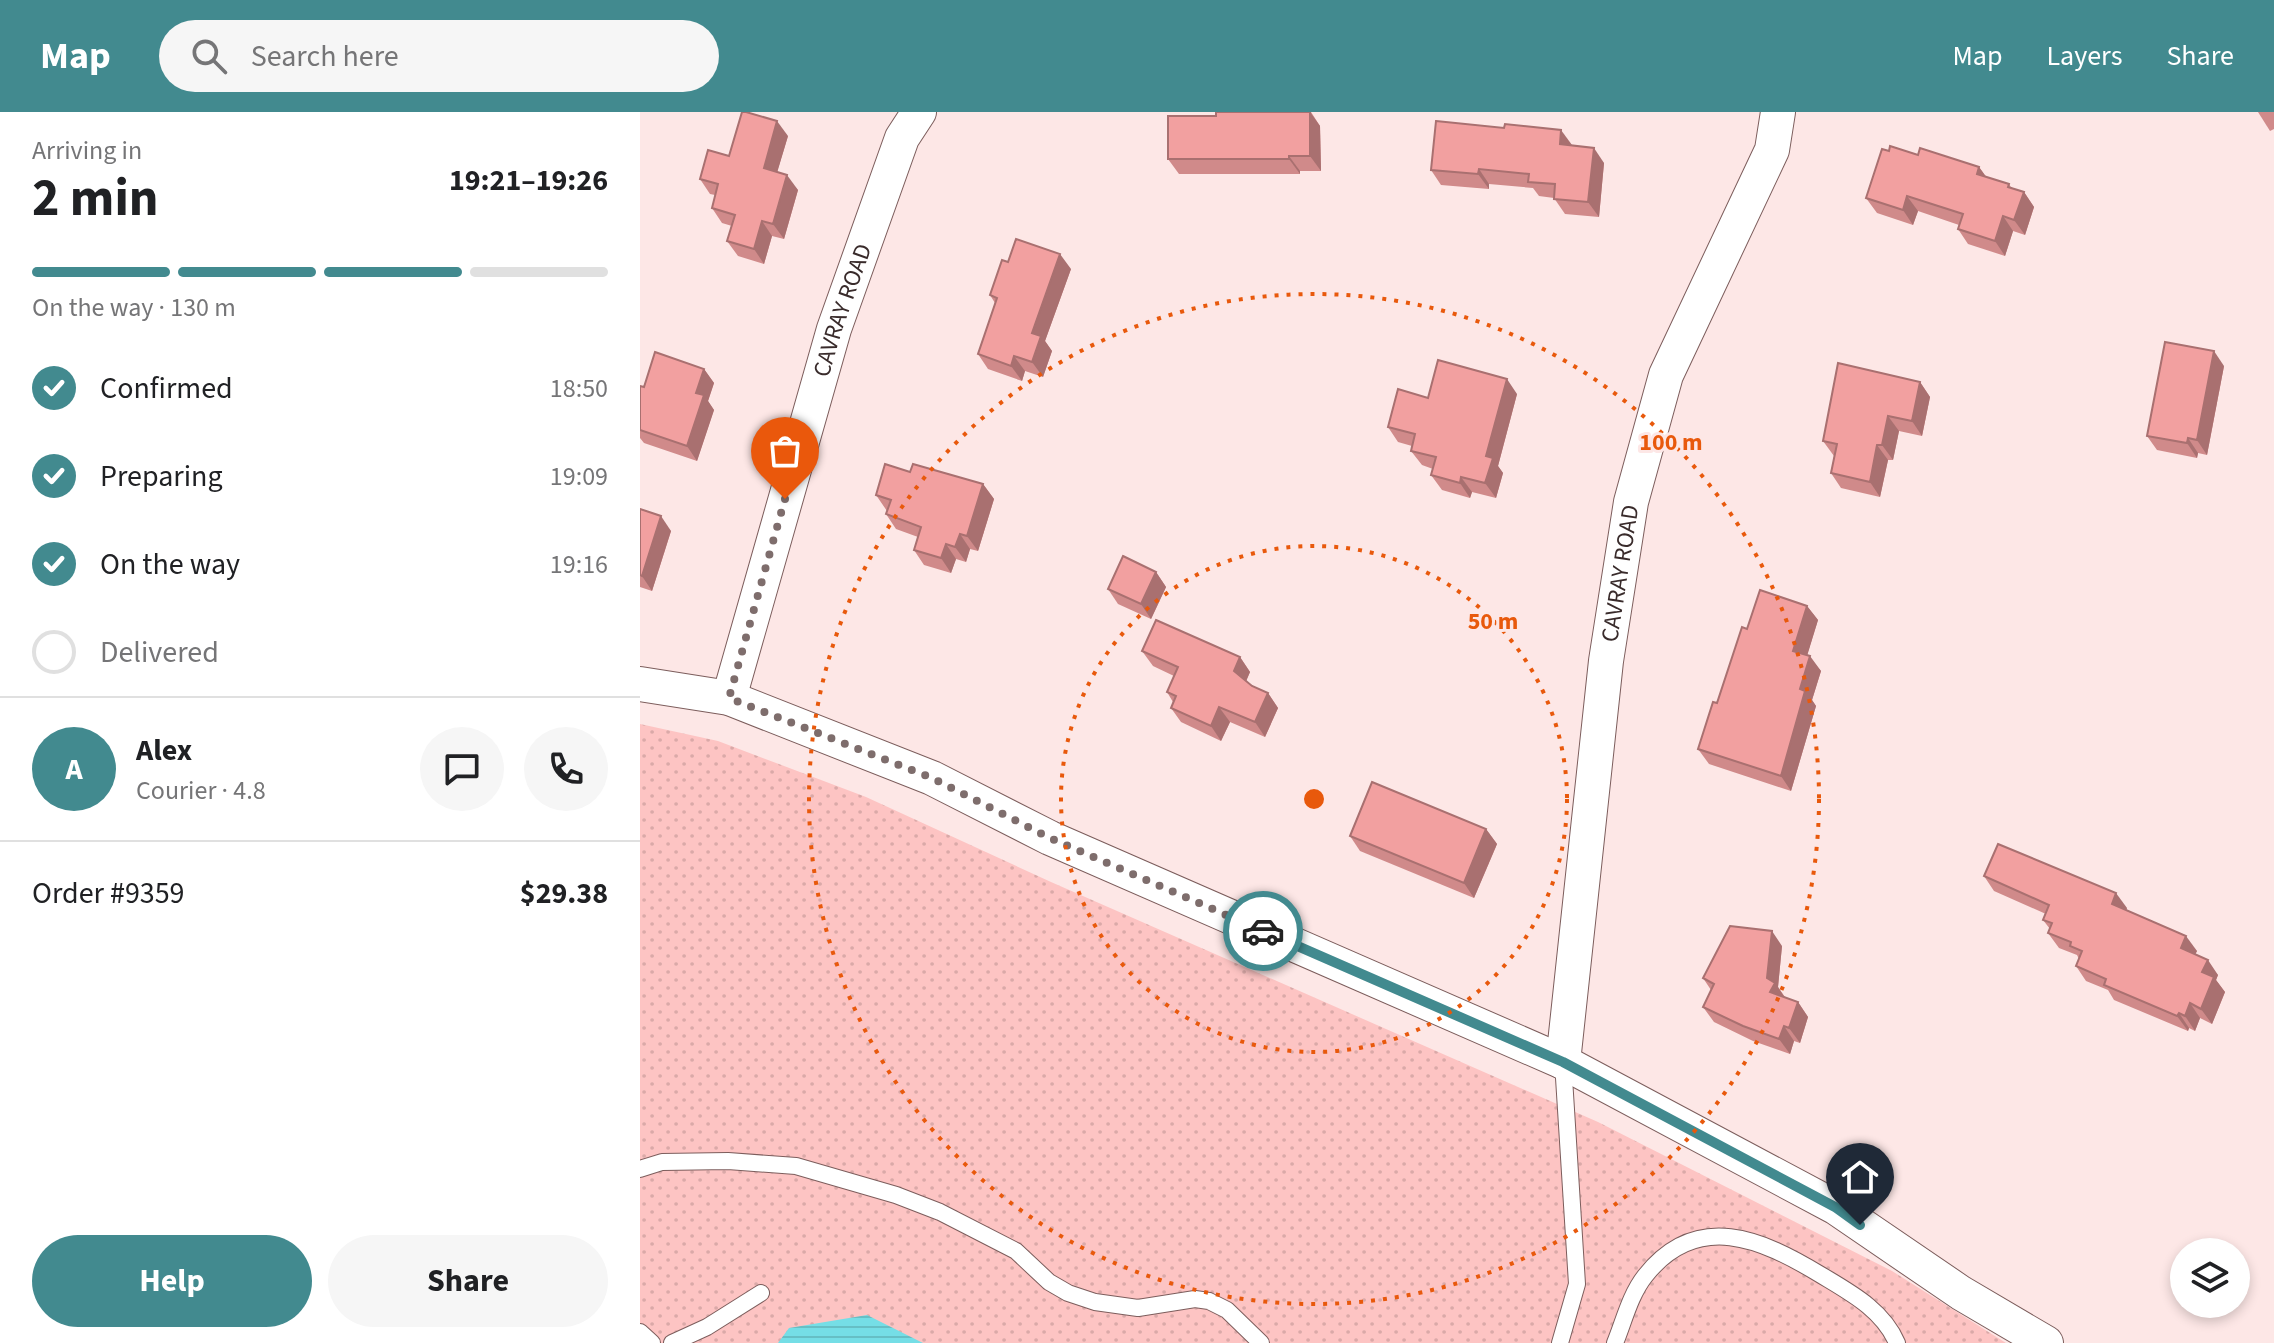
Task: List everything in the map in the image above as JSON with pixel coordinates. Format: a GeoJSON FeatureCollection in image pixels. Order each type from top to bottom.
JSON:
{"type":"FeatureCollection","features":[{"type":"Feature","properties":{"kind":"street","name":"CAVRAY ROAD"},"geometry":{"type":"LineString","coordinates":[[729,698],[834,329],[902,138],[919,112]]}},
{"type":"Feature","properties":{"kind":"street","name":"CAVRAY ROAD"},"geometry":{"type":"LineString","coordinates":[[1563,1062],[1606,661],[1631,502],[1666,375],[1772,150],[1778,112]]}},
{"type":"Feature","properties":{"kind":"street"},"geometry":{"type":"LineString","coordinates":[[640,684],[729,698],[932,778],[1050,838],[1563,1062],[1835,1207],[1961,1293],[2046,1343]]}},
{"type":"Feature","properties":{"kind":"lane"},"geometry":{"type":"LineString","coordinates":[[1560,1343],[1577,1284],[1563,1062]]}},
{"type":"Feature","properties":{"kind":"lane"},"geometry":{"type":"LineString","coordinates":[[640,1169],[662,1162],[728,1161],[796,1166],[896,1195],[940,1212],[1016,1251],[1049,1282],[1068,1293],[1095,1302],[1138,1308],[1195,1299],[1209,1301],[1227,1310],[1261,1343]]}},
{"type":"Feature","properties":{"kind":"lane"},"geometry":{"type":"LineString","coordinates":[[1615,1343],[1632,1298],[1644,1277],[1666,1254],[1701,1238],[1724,1235],[1772,1248],[1849,1292],[1872,1308],[1890,1327],[1897,1343]]}},
{"type":"Feature","properties":{"kind":"lane"},"geometry":{"type":"LineString","coordinates":[[672,1343],[707,1327],[761,1293]]}},
{"type":"Feature","properties":{"kind":"lane"},"geometry":{"type":"LineString","coordinates":[[640,1332],[652,1343]]}},
{"type":"Feature","properties":{"kind":"shaded area"},"geometry":{"type":"Polygon","coordinates":[[[640,724],[718,741],[866,797],[1051,882],[1598,1122],[1892,1271],[2006,1343],[640,1343],[640,724]]]}},
{"type":"Feature","properties":{"kind":"water"},"geometry":{"type":"Polygon","coordinates":[[[867,1315],[923,1343],[778,1343],[789,1328],[867,1315]]]}},
{"type":"Feature","properties":{"kind":"building"},"geometry":{"type":"Polygon","coordinates":[[[742,112],[777,121],[764,168],[787,175],[773,224],[762,221],[754,249],[727,241],[735,215],[712,208],[718,184],[700,179],[708,150],[729,156],[742,112]]]}},
{"type":"Feature","properties":{"kind":"building"},"geometry":{"type":"Polygon","coordinates":[[[1216,112],[1310,112],[1310,156],[1289,156],[1289,159],[1168,159],[1168,116],[1216,116],[1216,112]]]}},
{"type":"Feature","properties":{"kind":"building"},"geometry":{"type":"Polygon","coordinates":[[[1436,121],[1561,130],[1560,144],[1594,148],[1588,202],[1554,199],[1555,184],[1528,182],[1529,174],[1479,169],[1478,174],[1431,170],[1436,121]]]}},
{"type":"Feature","properties":{"kind":"building"},"geometry":{"type":"Polygon","coordinates":[[[1890,146],[1918,155],[1920,148],[1979,167],[1977,174],[2024,192],[2014,220],[2003,216],[1995,241],[1958,229],[1963,214],[1907,196],[1903,210],[1866,198],[1882,149],[1889,151],[1890,146]]]}},
{"type":"Feature","properties":{"kind":"building"},"geometry":{"type":"Polygon","coordinates":[[[1016,239],[1060,254],[1032,333],[1041,336],[1032,362],[1014,356],[1011,366],[978,354],[997,298],[990,295],[1002,260],[1008,262],[1016,239]]]}},
{"type":"Feature","properties":{"kind":"building"},"geometry":{"type":"Polygon","coordinates":[[[2165,342],[2214,351],[2197,440],[2188,438],[2187,443],[2147,436],[2165,342]]]}},
{"type":"Feature","properties":{"kind":"building"},"geometry":{"type":"Polygon","coordinates":[[[655,352],[704,369],[696,393],[704,395],[687,446],[640,430],[640,386],[644,387],[655,352]]]}},
{"type":"Feature","properties":{"kind":"building"},"geometry":{"type":"Polygon","coordinates":[[[1438,360],[1507,379],[1486,456],[1493,458],[1485,483],[1461,477],[1460,483],[1431,475],[1436,457],[1411,451],[1415,434],[1388,427],[1398,389],[1428,398],[1438,360]]]}},
{"type":"Feature","properties":{"kind":"building"},"geometry":{"type":"Polygon","coordinates":[[[1838,363],[1920,382],[1912,421],[1888,416],[1882,445],[1877,445],[1870,482],[1831,473],[1837,444],[1823,441],[1838,363]]]}},
{"type":"Feature","properties":{"kind":"building"},"geometry":{"type":"Polygon","coordinates":[[[885,464],[910,472],[913,464],[983,484],[967,536],[960,534],[955,547],[946,544],[941,558],[914,550],[921,527],[886,514],[891,500],[876,495],[885,464]]]}},
{"type":"Feature","properties":{"kind":"building"},"geometry":{"type":"Polygon","coordinates":[[[640,509],[661,516],[642,576],[640,575],[640,509]]]}},
{"type":"Feature","properties":{"kind":"building"},"geometry":{"type":"Polygon","coordinates":[[[1123,556],[1156,572],[1141,604],[1108,589],[1123,556]]]}},
{"type":"Feature","properties":{"kind":"building"},"geometry":{"type":"Polygon","coordinates":[[[1760,590],[1807,606],[1793,651],[1810,656],[1800,689],[1805,691],[1781,776],[1698,749],[1742,627],[1747,629],[1760,590]]]}},
{"type":"Feature","properties":{"kind":"building"},"geometry":{"type":"Polygon","coordinates":[[[1156,620],[1240,657],[1234,671],[1252,686],[1268,693],[1255,722],[1219,707],[1211,726],[1171,708],[1176,696],[1167,692],[1178,667],[1142,651],[1156,620]]]}},
{"type":"Feature","properties":{"kind":"building"},"geometry":{"type":"Polygon","coordinates":[[[1372,782],[1486,829],[1464,883],[1350,836],[1372,782]]]}},
{"type":"Feature","properties":{"kind":"building"},"geometry":{"type":"Polygon","coordinates":[[[1998,844],[2116,893],[2112,904],[2186,936],[2181,948],[2208,960],[2202,972],[2214,977],[2201,1009],[2190,1003],[2185,1016],[2179,1013],[2177,1016],[2104,985],[2106,979],[2076,966],[2082,951],[2070,946],[2071,942],[2048,933],[2052,923],[2043,920],[2049,905],[1984,876],[1998,844]]]}},
{"type":"Feature","properties":{"kind":"building"},"geometry":{"type":"Polygon","coordinates":[[[1730,926],[1772,931],[1767,978],[1775,983],[1770,992],[1798,1002],[1789,1028],[1784,1026],[1779,1039],[1703,1007],[1714,984],[1703,978],[1730,926]]]}},
{"type":"Feature","properties":{"kind":"way so far"},"geometry":{"type":"LineString","coordinates":[[785,499],[729,698],[932,778],[1050,838],[1263,931]]}},
{"type":"Feature","properties":{"kind":"route"},"geometry":{"type":"LineString","coordinates":[[1263,931],[1563,1062],[1835,1207],[1860,1225]]}}]}
